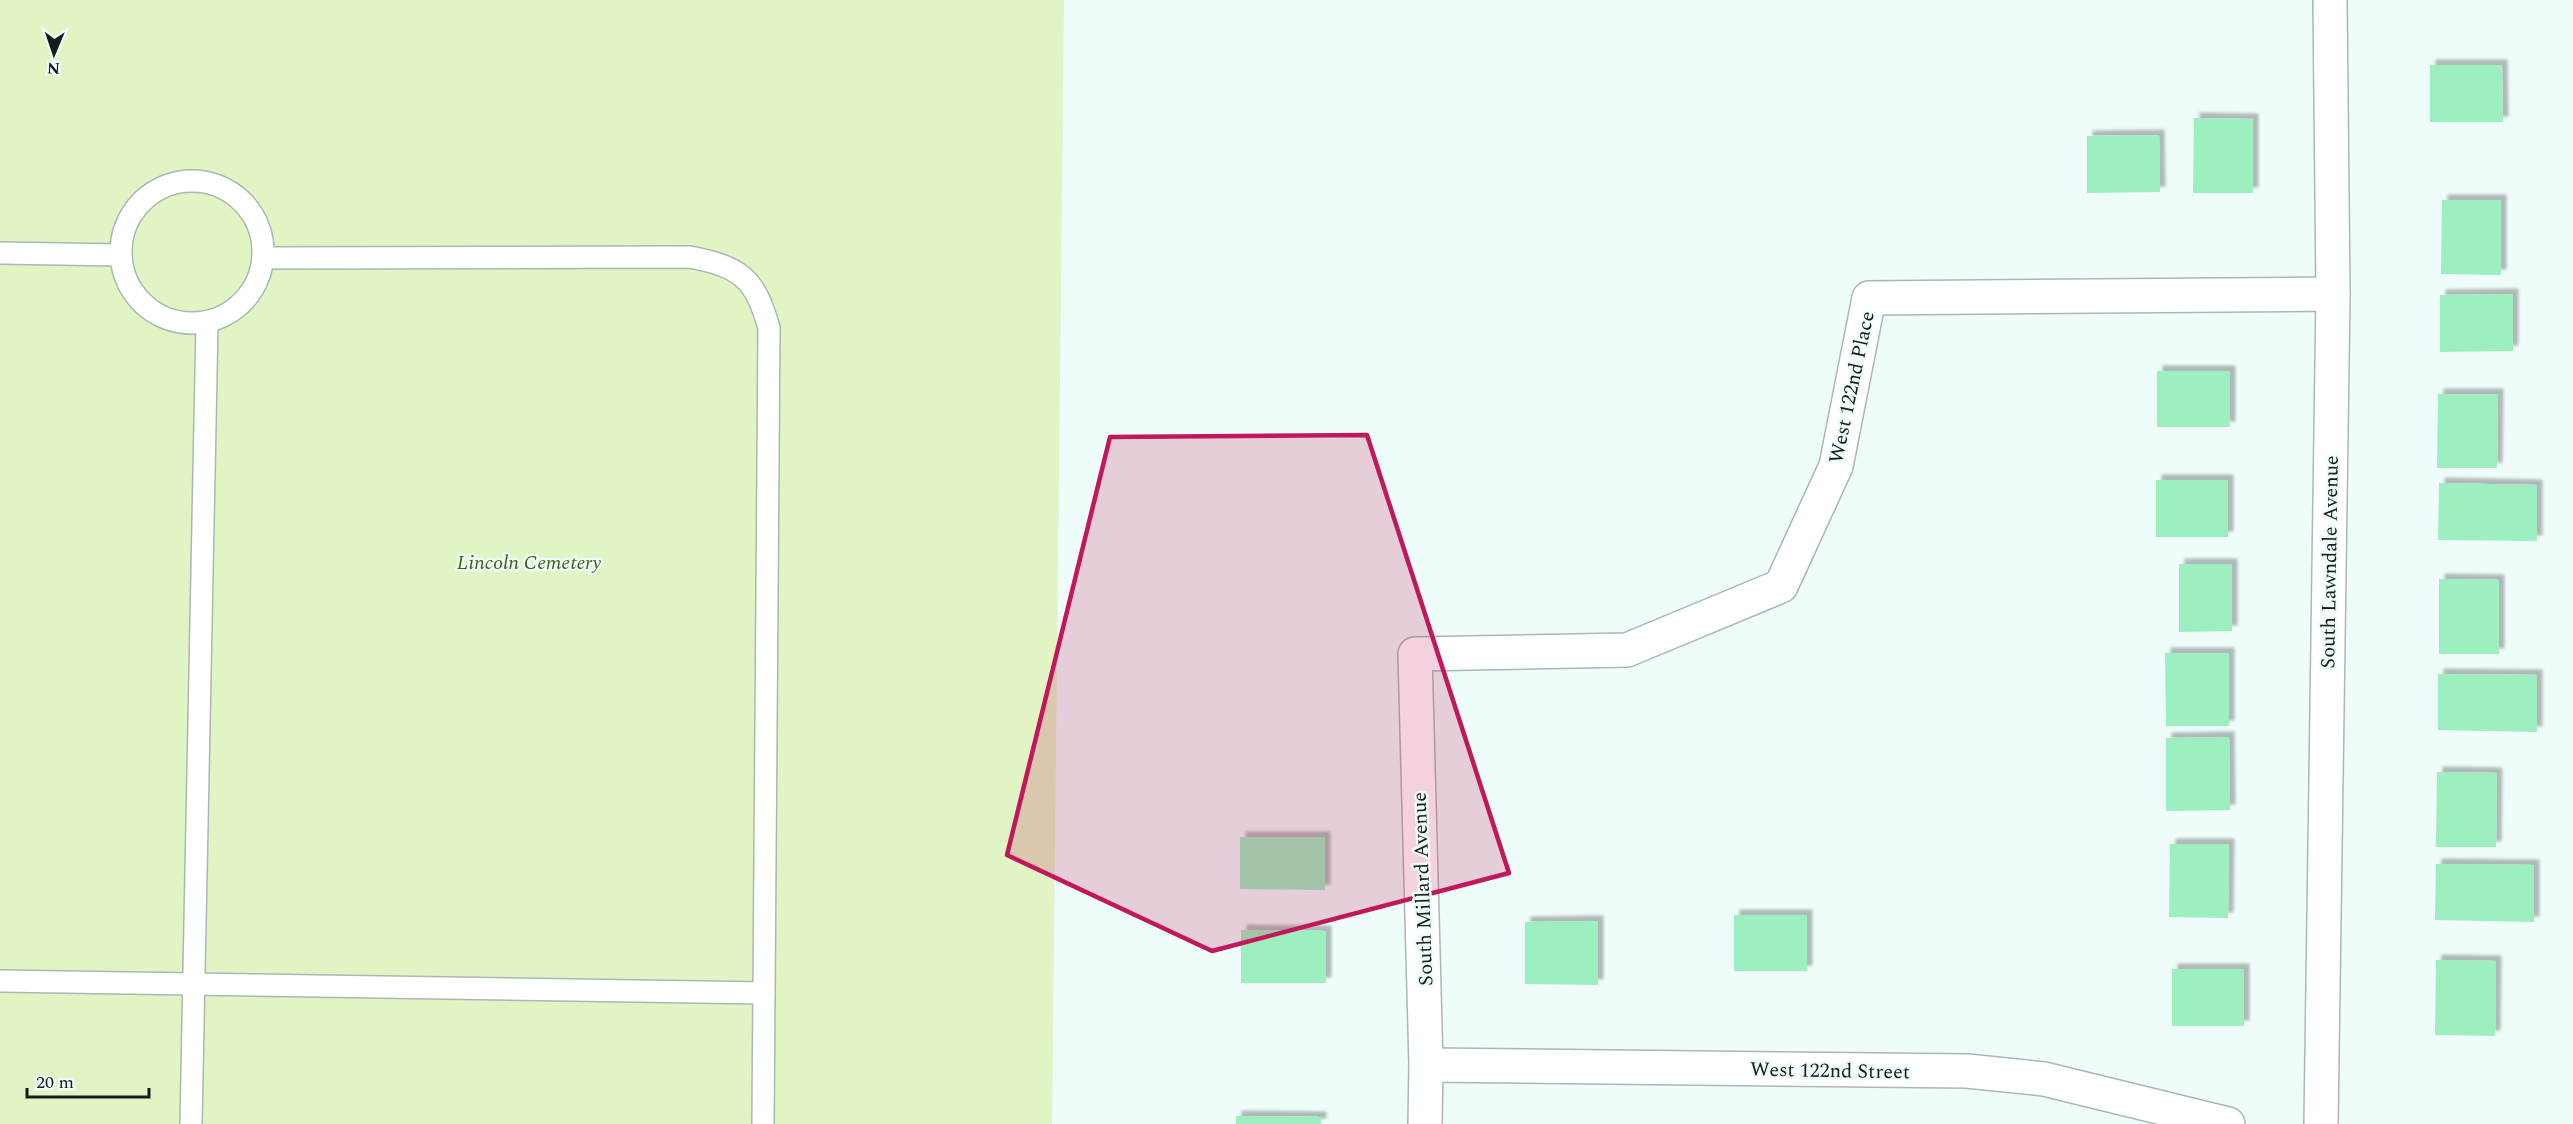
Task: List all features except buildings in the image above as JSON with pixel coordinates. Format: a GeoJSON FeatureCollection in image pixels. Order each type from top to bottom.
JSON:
{"type":"FeatureCollection","features":[{"type":"Feature","properties":{"kind":"street","name":"South Lawndale Avenue"},"geometry":{"type":"LineString","coordinates":[[2321,1124],[2332,294],[2330,0]]}},
{"type":"Feature","properties":{"kind":"street","name":"West 122nd Place"},"geometry":{"type":"LineString","coordinates":[[1415,654],[1627,650],[1781,586],[1836,466],[1869,298],[2332,294]]}},
{"type":"Feature","properties":{"kind":"street","name":"South Millard Avenue"},"geometry":{"type":"LineString","coordinates":[[1415,654],[1426,1065],[1425,1124]]}},
{"type":"Feature","properties":{"kind":"street","name":"West 122nd Street"},"geometry":{"type":"LineString","coordinates":[[1426,1065],[1966,1071],[2044,1079],[2228,1124]]}},
{"type":"Feature","properties":{"kind":"lane"},"geometry":{"type":"LineString","coordinates":[[197,181],[220,186],[239,198],[254,216],[262,236],[264,258],[259,280],[246,300],[229,314],[207,323],[183,324],[159,316],[139,301],[126,280],[120,255],[123,231],[135,209],[152,193],[174,183],[197,181]]}},
{"type":"Feature","properties":{"kind":"lane"},"geometry":{"type":"LineString","coordinates":[[0,253],[120,255]]}},
{"type":"Feature","properties":{"kind":"lane"},"geometry":{"type":"LineString","coordinates":[[264,258],[690,257],[717,262],[743,277],[760,298],[769,328],[763,1124]]}},
{"type":"Feature","properties":{"kind":"lane"},"geometry":{"type":"LineString","coordinates":[[191,1124],[207,323]]}},
{"type":"Feature","properties":{"kind":"lane"},"geometry":{"type":"LineString","coordinates":[[0,981],[764,993]]}},
{"type":"Feature","properties":{"kind":"highlighted area"},"geometry":{"type":"Polygon","coordinates":[[[1367,435],[1509,873],[1212,951],[1007,855],[1110,437],[1367,435]]]}},
{"type":"Feature","properties":{"kind":"green space","name":"Lincoln Cemetery"},"geometry":{"type":"Polygon","coordinates":[[[0,0],[1064,0],[1052,1124],[0,1124],[0,0]]]}}]}
